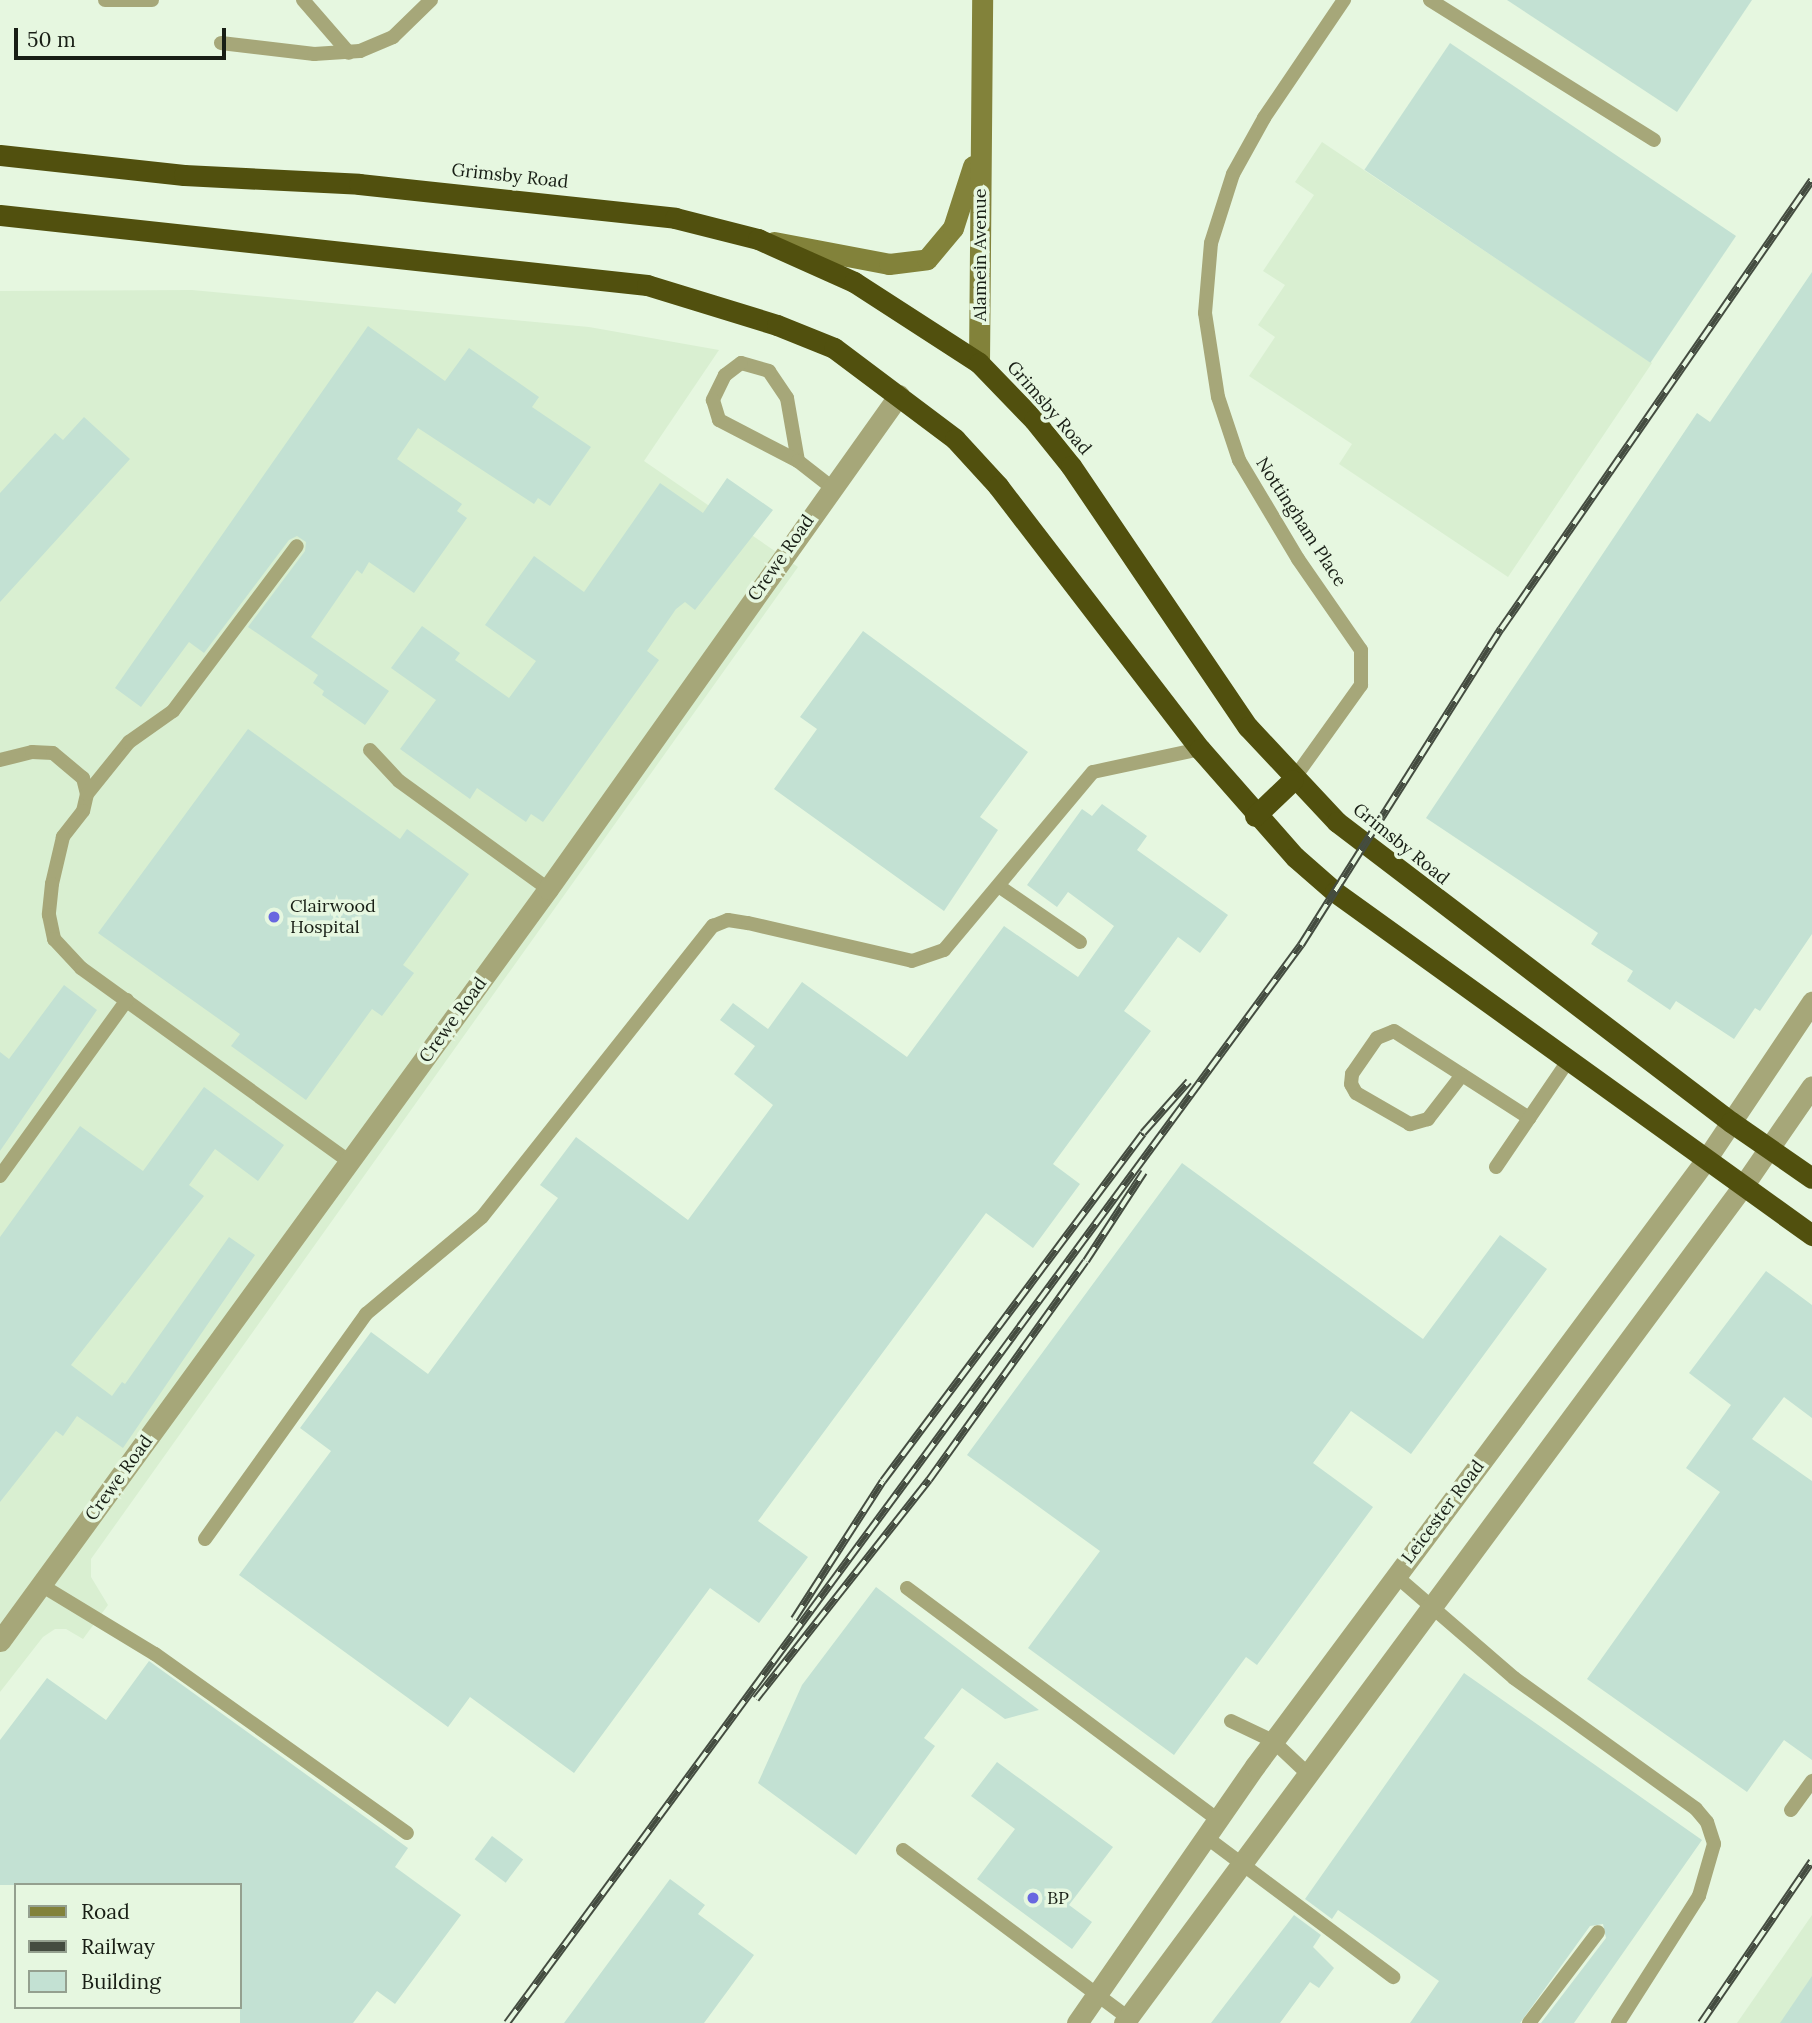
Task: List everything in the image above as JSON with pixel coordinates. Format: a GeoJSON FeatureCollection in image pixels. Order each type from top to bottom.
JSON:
{"type":"FeatureCollection","features":[{"type":"Feature","properties":{"kind":"highway","name":"Grimsby Road"},"geometry":{"type":"LineString","coordinates":[[0,155],[184,175],[359,184],[675,218],[758,239],[853,282],[979,363],[1071,466],[1248,727],[1293,780],[1399,874],[1731,1122],[1812,1178]]}},
{"type":"Feature","properties":{"kind":"highway"},"geometry":{"type":"LineString","coordinates":[[0,215],[647,285],[777,325],[834,348],[955,439],[998,486],[1200,749],[1255,816],[1335,892],[1705,1161],[1812,1235]]}},
{"type":"Feature","properties":{"kind":"highway"},"geometry":{"type":"LineString","coordinates":[[1255,816],[1293,780]]}},
{"type":"Feature","properties":{"kind":"street","name":"Alamein Avenue"},"geometry":{"type":"LineString","coordinates":[[979,363],[982,0]]}},
{"type":"Feature","properties":{"kind":"street","name":"Alamein Avenue"},"geometry":{"type":"LineString","coordinates":[[758,239],[889,264],[927,259],[953,228],[979,146]]}},
{"type":"Feature","properties":{"kind":"street","name":"Crewe Road"},"geometry":{"type":"LineString","coordinates":[[0,1640],[548,889],[830,486],[899,395]]}},
{"type":"Feature","properties":{"kind":"street","name":"Leicester Road"},"geometry":{"type":"LineString","coordinates":[[1076,2023],[1273,1741],[1705,1161],[1812,1002]]}},
{"type":"Feature","properties":{"kind":"street"},"geometry":{"type":"LineString","coordinates":[[1126,2020],[1743,1186],[1812,1086]]}},
{"type":"Feature","properties":{"kind":"lane"},"geometry":{"type":"LineString","coordinates":[[106,0],[152,0]]}},
{"type":"Feature","properties":{"kind":"lane"},"geometry":{"type":"LineString","coordinates":[[221,43],[349,53],[393,37],[431,0]]}},
{"type":"Feature","properties":{"kind":"lane","name":"Nottingham Place"},"geometry":{"type":"LineString","coordinates":[[1293,780],[1362,685],[1362,650],[1298,559],[1239,460],[1218,397],[1205,313],[1211,243],[1233,174],[1264,118],[1344,0]]}},
{"type":"Feature","properties":{"kind":"lane"},"geometry":{"type":"LineString","coordinates":[[1430,0],[1654,139]]}},
{"type":"Feature","properties":{"kind":"lane"},"geometry":{"type":"LineString","coordinates":[[311,3],[349,53]]}},
{"type":"Feature","properties":{"kind":"lane"},"geometry":{"type":"LineString","coordinates":[[798,461],[787,398],[769,371],[741,363],[725,375],[713,400],[719,420],[798,461],[830,486]]}},
{"type":"Feature","properties":{"kind":"lane"},"geometry":{"type":"LineString","coordinates":[[297,546],[173,711],[130,742],[87,794],[82,811],[63,837],[50,915],[54,939],[81,968],[350,1162]]}},
{"type":"Feature","properties":{"kind":"lane"},"geometry":{"type":"LineString","coordinates":[[205,1539],[366,1314],[482,1217],[713,926],[728,920],[748,923],[912,961],[944,950],[1000,887],[1093,772],[1200,749]]}},
{"type":"Feature","properties":{"kind":"lane"},"geometry":{"type":"LineString","coordinates":[[370,750],[399,781],[548,889]]}},
{"type":"Feature","properties":{"kind":"lane"},"geometry":{"type":"LineString","coordinates":[[0,760],[32,752],[53,753],[83,778],[87,794]]}},
{"type":"Feature","properties":{"kind":"lane"},"geometry":{"type":"LineString","coordinates":[[1000,887],[1080,942]]}},
{"type":"Feature","properties":{"kind":"lane"},"geometry":{"type":"LineString","coordinates":[[0,1176],[127,1000]]}},
{"type":"Feature","properties":{"kind":"lane"},"geometry":{"type":"LineString","coordinates":[[1462,1075],[1428,1119],[1410,1124],[1356,1093],[1351,1084],[1352,1074],[1384,1031],[1394,1031],[1529,1118]]}},
{"type":"Feature","properties":{"kind":"lane"},"geometry":{"type":"LineString","coordinates":[[1496,1167],[1568,1061]]}},
{"type":"Feature","properties":{"kind":"lane"},"geometry":{"type":"LineString","coordinates":[[1396,1576],[1514,1678],[1696,1809],[1707,1822],[1714,1844],[1699,1896],[1618,2023]]}},
{"type":"Feature","properties":{"kind":"lane"},"geometry":{"type":"LineString","coordinates":[[41,1586],[155,1654],[407,1833]]}},
{"type":"Feature","properties":{"kind":"lane"},"geometry":{"type":"LineString","coordinates":[[906,1588],[1218,1820]]}},
{"type":"Feature","properties":{"kind":"lane"},"geometry":{"type":"LineString","coordinates":[[1231,1721],[1273,1741],[1308,1774]]}},
{"type":"Feature","properties":{"kind":"lane"},"geometry":{"type":"LineString","coordinates":[[1791,1810],[1812,1781]]}},
{"type":"Feature","properties":{"kind":"lane"},"geometry":{"type":"LineString","coordinates":[[1206,1838],[1393,1977]]}},
{"type":"Feature","properties":{"kind":"lane"},"geometry":{"type":"LineString","coordinates":[[903,1850],[1126,2020]]}},
{"type":"Feature","properties":{"kind":"lane"},"geometry":{"type":"LineString","coordinates":[[1529,2023],[1598,1932]]}},
{"type":"Feature","properties":{"kind":"shaded area"},"geometry":{"type":"Polygon","coordinates":[[[1322,142],[1652,363],[1508,577],[1339,464],[1352,444],[1249,376],[1275,337],[1258,325],[1285,285],[1263,271],[1314,195],[1295,182],[1322,142]]]}},
{"type":"Feature","properties":{"kind":"shaded area","name":"Clairwood Hospital"},"geometry":{"type":"Polygon","coordinates":[[[192,290],[589,327],[719,350],[644,461],[798,567],[91,1559],[91,1577],[108,1605],[83,1639],[66,1629],[55,1629],[43,1637],[0,1692],[0,291],[192,290]]]}},
{"type":"Feature","properties":{"kind":"shaded area"},"geometry":{"type":"Polygon","coordinates":[[[1812,1915],[1812,2023],[1737,2023],[1812,1915]]]}},
{"type":"Feature","properties":{"kind":"building"},"geometry":{"type":"Polygon","coordinates":[[[1507,0],[1752,0],[1677,112],[1507,0]]]}},
{"type":"Feature","properties":{"kind":"building"},"geometry":{"type":"Polygon","coordinates":[[[1450,43],[1736,236],[1650,363],[1364,170],[1450,43]]]}},
{"type":"Feature","properties":{"kind":"building"},"geometry":{"type":"Polygon","coordinates":[[[1812,272],[1812,934],[1760,1011],[1755,1008],[1734,1039],[1676,1001],[1670,1010],[1627,981],[1633,971],[1591,944],[1598,933],[1426,818],[1697,413],[1710,422],[1812,272]]]}},
{"type":"Feature","properties":{"kind":"building"},"geometry":{"type":"Polygon","coordinates":[[[368,326],[445,381],[469,348],[539,397],[532,407],[591,447],[550,506],[538,498],[534,504],[418,428],[397,459],[462,504],[457,511],[467,518],[414,593],[369,562],[362,574],[357,570],[311,637],[389,691],[365,725],[322,695],[324,691],[313,683],[318,675],[248,627],[305,551],[306,542],[297,536],[289,540],[204,653],[189,642],[141,707],[115,688],[368,326]]]}},
{"type":"Feature","properties":{"kind":"building"},"geometry":{"type":"Polygon","coordinates":[[[84,417],[130,459],[0,602],[0,493],[55,433],[63,440],[84,417]]]}},
{"type":"Feature","properties":{"kind":"building"},"geometry":{"type":"Polygon","coordinates":[[[727,478],[773,510],[695,610],[685,602],[676,609],[647,651],[659,660],[543,822],[531,814],[526,822],[477,788],[470,799],[400,749],[436,700],[391,668],[422,626],[460,653],[455,660],[509,698],[536,661],[485,625],[534,556],[584,592],[660,483],[703,513],[727,478]]]}},
{"type":"Feature","properties":{"kind":"building"},"geometry":{"type":"Polygon","coordinates":[[[863,631],[1028,752],[980,817],[998,830],[944,911],[774,789],[817,729],[800,717],[863,631]]]}},
{"type":"Feature","properties":{"kind":"building"},"geometry":{"type":"Polygon","coordinates":[[[248,729],[400,839],[407,829],[469,874],[403,965],[414,973],[382,1016],[372,1009],[306,1100],[231,1046],[240,1034],[98,933],[248,729]]]}},
{"type":"Feature","properties":{"kind":"building"},"geometry":{"type":"Polygon","coordinates":[[[1102,804],[1147,836],[1137,850],[1228,915],[1200,953],[1178,937],[1124,1011],[1151,1031],[1053,1164],[1080,1184],[1033,1248],[986,1213],[758,1521],[808,1557],[759,1623],[710,1588],[574,1773],[470,1697],[448,1727],[239,1575],[331,1451],[300,1428],[371,1332],[428,1374],[558,1198],[540,1185],[576,1137],[688,1220],[773,1105],[734,1074],[755,1046],[720,1020],[733,1003],[768,1029],[802,982],[907,1057],[1004,926],[1078,977],[1114,926],[1068,892],[1057,907],[1027,885],[1082,809],[1092,816],[1102,804]]]}},
{"type":"Feature","properties":{"kind":"building"},"geometry":{"type":"Polygon","coordinates":[[[64,985],[97,1010],[0,1151],[0,1052],[9,1059],[64,985]]]}},
{"type":"Feature","properties":{"kind":"building"},"geometry":{"type":"Polygon","coordinates":[[[204,1087],[284,1145],[258,1181],[215,1149],[189,1185],[204,1196],[71,1365],[112,1396],[122,1382],[125,1384],[229,1237],[255,1255],[123,1448],[77,1416],[63,1436],[56,1431],[0,1502],[0,1237],[80,1126],[143,1171],[204,1087]]]}},
{"type":"Feature","properties":{"kind":"building"},"geometry":{"type":"Polygon","coordinates":[[[1182,1163],[1423,1339],[1500,1235],[1547,1269],[1411,1454],[1351,1411],[1313,1463],[1373,1507],[1257,1665],[1246,1657],[1174,1755],[1028,1648],[1100,1551],[967,1455],[1182,1163]]]}},
{"type":"Feature","properties":{"kind":"building"},"geometry":{"type":"Polygon","coordinates":[[[1766,1271],[1812,1305],[1812,1418],[1784,1397],[1752,1439],[1812,1481],[1812,1760],[1784,1740],[1747,1792],[1587,1679],[1720,1492],[1686,1468],[1731,1405],[1689,1373],[1766,1271]]]}},
{"type":"Feature","properties":{"kind":"building"},"geometry":{"type":"Polygon","coordinates":[[[876,1587],[1039,1710],[1005,1719],[962,1688],[924,1738],[935,1746],[856,1855],[758,1783],[802,1685],[876,1587]]]}},
{"type":"Feature","properties":{"kind":"building"},"geometry":{"type":"Polygon","coordinates":[[[149,1661],[408,1848],[395,1867],[461,1915],[395,2004],[377,1991],[353,2023],[240,2023],[242,1883],[0,1885],[0,1740],[47,1678],[106,1720],[149,1661]]]}},
{"type":"Feature","properties":{"kind":"building"},"geometry":{"type":"Polygon","coordinates":[[[1464,1673],[1702,1840],[1574,2023],[1541,2023],[1606,1938],[1603,1924],[1590,1926],[1520,2023],[1410,2023],[1439,1981],[1338,1910],[1332,1919],[1305,1899],[1464,1673]]]}},
{"type":"Feature","properties":{"kind":"building"},"geometry":{"type":"Polygon","coordinates":[[[997,1762],[1113,1847],[1069,1905],[1092,1922],[1072,1949],[977,1879],[1015,1829],[971,1796],[997,1762]]]}},
{"type":"Feature","properties":{"kind":"building"},"geometry":{"type":"Polygon","coordinates":[[[492,1836],[523,1859],[506,1883],[475,1859],[492,1836]]]}},
{"type":"Feature","properties":{"kind":"building"},"geometry":{"type":"Polygon","coordinates":[[[670,1879],[705,1905],[698,1914],[754,1955],[704,2023],[564,2023],[670,1879]]]}},
{"type":"Feature","properties":{"kind":"building"},"geometry":{"type":"Polygon","coordinates":[[[1294,1915],[1321,1935],[1313,1947],[1334,1968],[1319,1988],[1310,1982],[1280,2023],[1211,2023],[1294,1915]]]}},
{"type":"Feature","properties":{"kind":"building"},"geometry":{"type":"Polygon","coordinates":[[[1812,1976],[1812,2023],[1780,2023],[1812,1976]]]}},
{"type":"Feature","properties":{"kind":"railway"},"geometry":{"type":"LineString","coordinates":[[507,2023],[1301,945],[1501,629],[1812,180]]}},
{"type":"Feature","properties":{"kind":"railway"},"geometry":{"type":"LineString","coordinates":[[794,1619],[883,1481],[1143,1133],[1189,1081]]}},
{"type":"Feature","properties":{"kind":"railway"},"geometry":{"type":"LineString","coordinates":[[756,1699],[929,1480],[1086,1261],[1144,1172]]}},
{"type":"Feature","properties":{"kind":"railway"},"geometry":{"type":"LineString","coordinates":[[1701,2023],[1812,1861]]}},
{"type":"Feature","properties":{"kind":"place","name":"Clairwood Hospital"},"geometry":{"type":"Point","coordinates":[274,917]}},
{"type":"Feature","properties":{"kind":"place","name":"BP"},"geometry":{"type":"Point","coordinates":[1033,1898]}}]}
